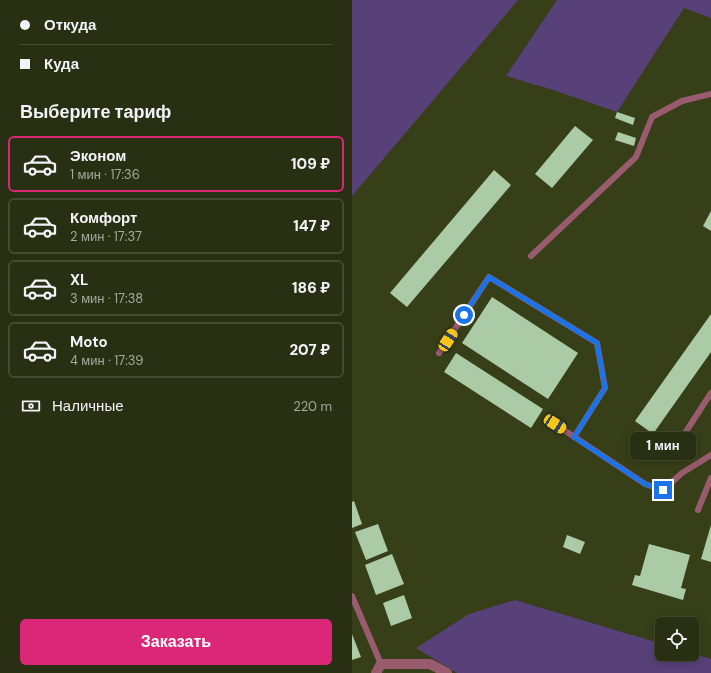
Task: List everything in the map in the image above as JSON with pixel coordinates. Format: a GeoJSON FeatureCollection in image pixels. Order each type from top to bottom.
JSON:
{"type":"FeatureCollection","features":[{"type":"Feature","properties":{"kind":"street"},"geometry":{"type":"LineString","coordinates":[[376,673],[381,664],[430,664],[447,673]]}},
{"type":"Feature","properties":{"kind":"lane"},"geometry":{"type":"LineString","coordinates":[[531,256],[636,157],[652,117],[682,101],[711,94]]}},
{"type":"Feature","properties":{"kind":"lane"},"geometry":{"type":"LineString","coordinates":[[439,353],[489,277],[597,343],[605,388],[574,437]]}},
{"type":"Feature","properties":{"kind":"lane"},"geometry":{"type":"LineString","coordinates":[[676,447],[711,394]]}},
{"type":"Feature","properties":{"kind":"lane"},"geometry":{"type":"LineString","coordinates":[[555,424],[645,484],[663,490],[682,473],[711,455]]}},
{"type":"Feature","properties":{"kind":"lane"},"geometry":{"type":"LineString","coordinates":[[698,510],[711,478]]}},
{"type":"Feature","properties":{"kind":"lane"},"geometry":{"type":"LineString","coordinates":[[352,596],[381,664]]}},
{"type":"Feature","properties":{"kind":"shaded area"},"geometry":{"type":"Polygon","coordinates":[[[352,0],[518,0],[352,196],[352,0]]]}},
{"type":"Feature","properties":{"kind":"shaded area"},"geometry":{"type":"Polygon","coordinates":[[[557,0],[711,0],[711,18],[684,8],[617,112],[506,76],[557,0]]]}},
{"type":"Feature","properties":{"kind":"shaded area"},"geometry":{"type":"Polygon","coordinates":[[[515,600],[655,642],[655,661],[699,661],[699,655],[711,659],[711,673],[457,673],[416,648],[469,614],[515,600]]]}},
{"type":"Feature","properties":{"kind":"building"},"geometry":{"type":"Polygon","coordinates":[[[617,112],[635,118],[633,125],[615,118],[617,112]]]}},
{"type":"Feature","properties":{"kind":"building"},"geometry":{"type":"Polygon","coordinates":[[[575,126],[593,140],[552,188],[535,174],[575,126]]]}},
{"type":"Feature","properties":{"kind":"building"},"geometry":{"type":"Polygon","coordinates":[[[618,132],[636,138],[634,146],[615,140],[618,132]]]}},
{"type":"Feature","properties":{"kind":"building"},"geometry":{"type":"Polygon","coordinates":[[[494,170],[511,185],[407,307],[390,293],[494,170]]]}},
{"type":"Feature","properties":{"kind":"building"},"geometry":{"type":"Polygon","coordinates":[[[711,211],[711,231],[703,226],[711,211]]]}},
{"type":"Feature","properties":{"kind":"building"},"geometry":{"type":"Polygon","coordinates":[[[492,297],[578,353],[548,399],[462,343],[492,297]]]}},
{"type":"Feature","properties":{"kind":"building"},"geometry":{"type":"Polygon","coordinates":[[[711,314],[711,352],[653,434],[635,421],[711,314]]]}},
{"type":"Feature","properties":{"kind":"building"},"geometry":{"type":"Polygon","coordinates":[[[456,353],[543,409],[531,428],[444,372],[456,353]]]}},
{"type":"Feature","properties":{"kind":"building"},"geometry":{"type":"Polygon","coordinates":[[[354,501],[362,524],[352,528],[352,502],[354,501]]]}},
{"type":"Feature","properties":{"kind":"building"},"geometry":{"type":"Polygon","coordinates":[[[378,524],[388,551],[366,560],[355,532],[378,524]]]}},
{"type":"Feature","properties":{"kind":"building"},"geometry":{"type":"Polygon","coordinates":[[[711,525],[711,562],[701,559],[711,525]]]}},
{"type":"Feature","properties":{"kind":"building"},"geometry":{"type":"Polygon","coordinates":[[[567,535],[585,542],[580,554],[563,547],[567,535]]]}},
{"type":"Feature","properties":{"kind":"building"},"geometry":{"type":"Polygon","coordinates":[[[649,544],[690,555],[681,588],[686,589],[683,600],[632,585],[635,575],[640,576],[649,544]]]}},
{"type":"Feature","properties":{"kind":"building"},"geometry":{"type":"Polygon","coordinates":[[[392,554],[404,584],[376,595],[365,565],[392,554]]]}},
{"type":"Feature","properties":{"kind":"building"},"geometry":{"type":"Polygon","coordinates":[[[404,595],[412,618],[391,626],[383,603],[404,595]]]}},
{"type":"Feature","properties":{"kind":"building"},"geometry":{"type":"Polygon","coordinates":[[[352,634],[361,657],[352,660],[352,634]]]}},
{"type":"Feature","properties":{"kind":"route"},"geometry":{"type":"LineString","coordinates":[[464,315],[489,277],[597,343],[605,388],[574,437],[645,484],[663,490]]}}]}
